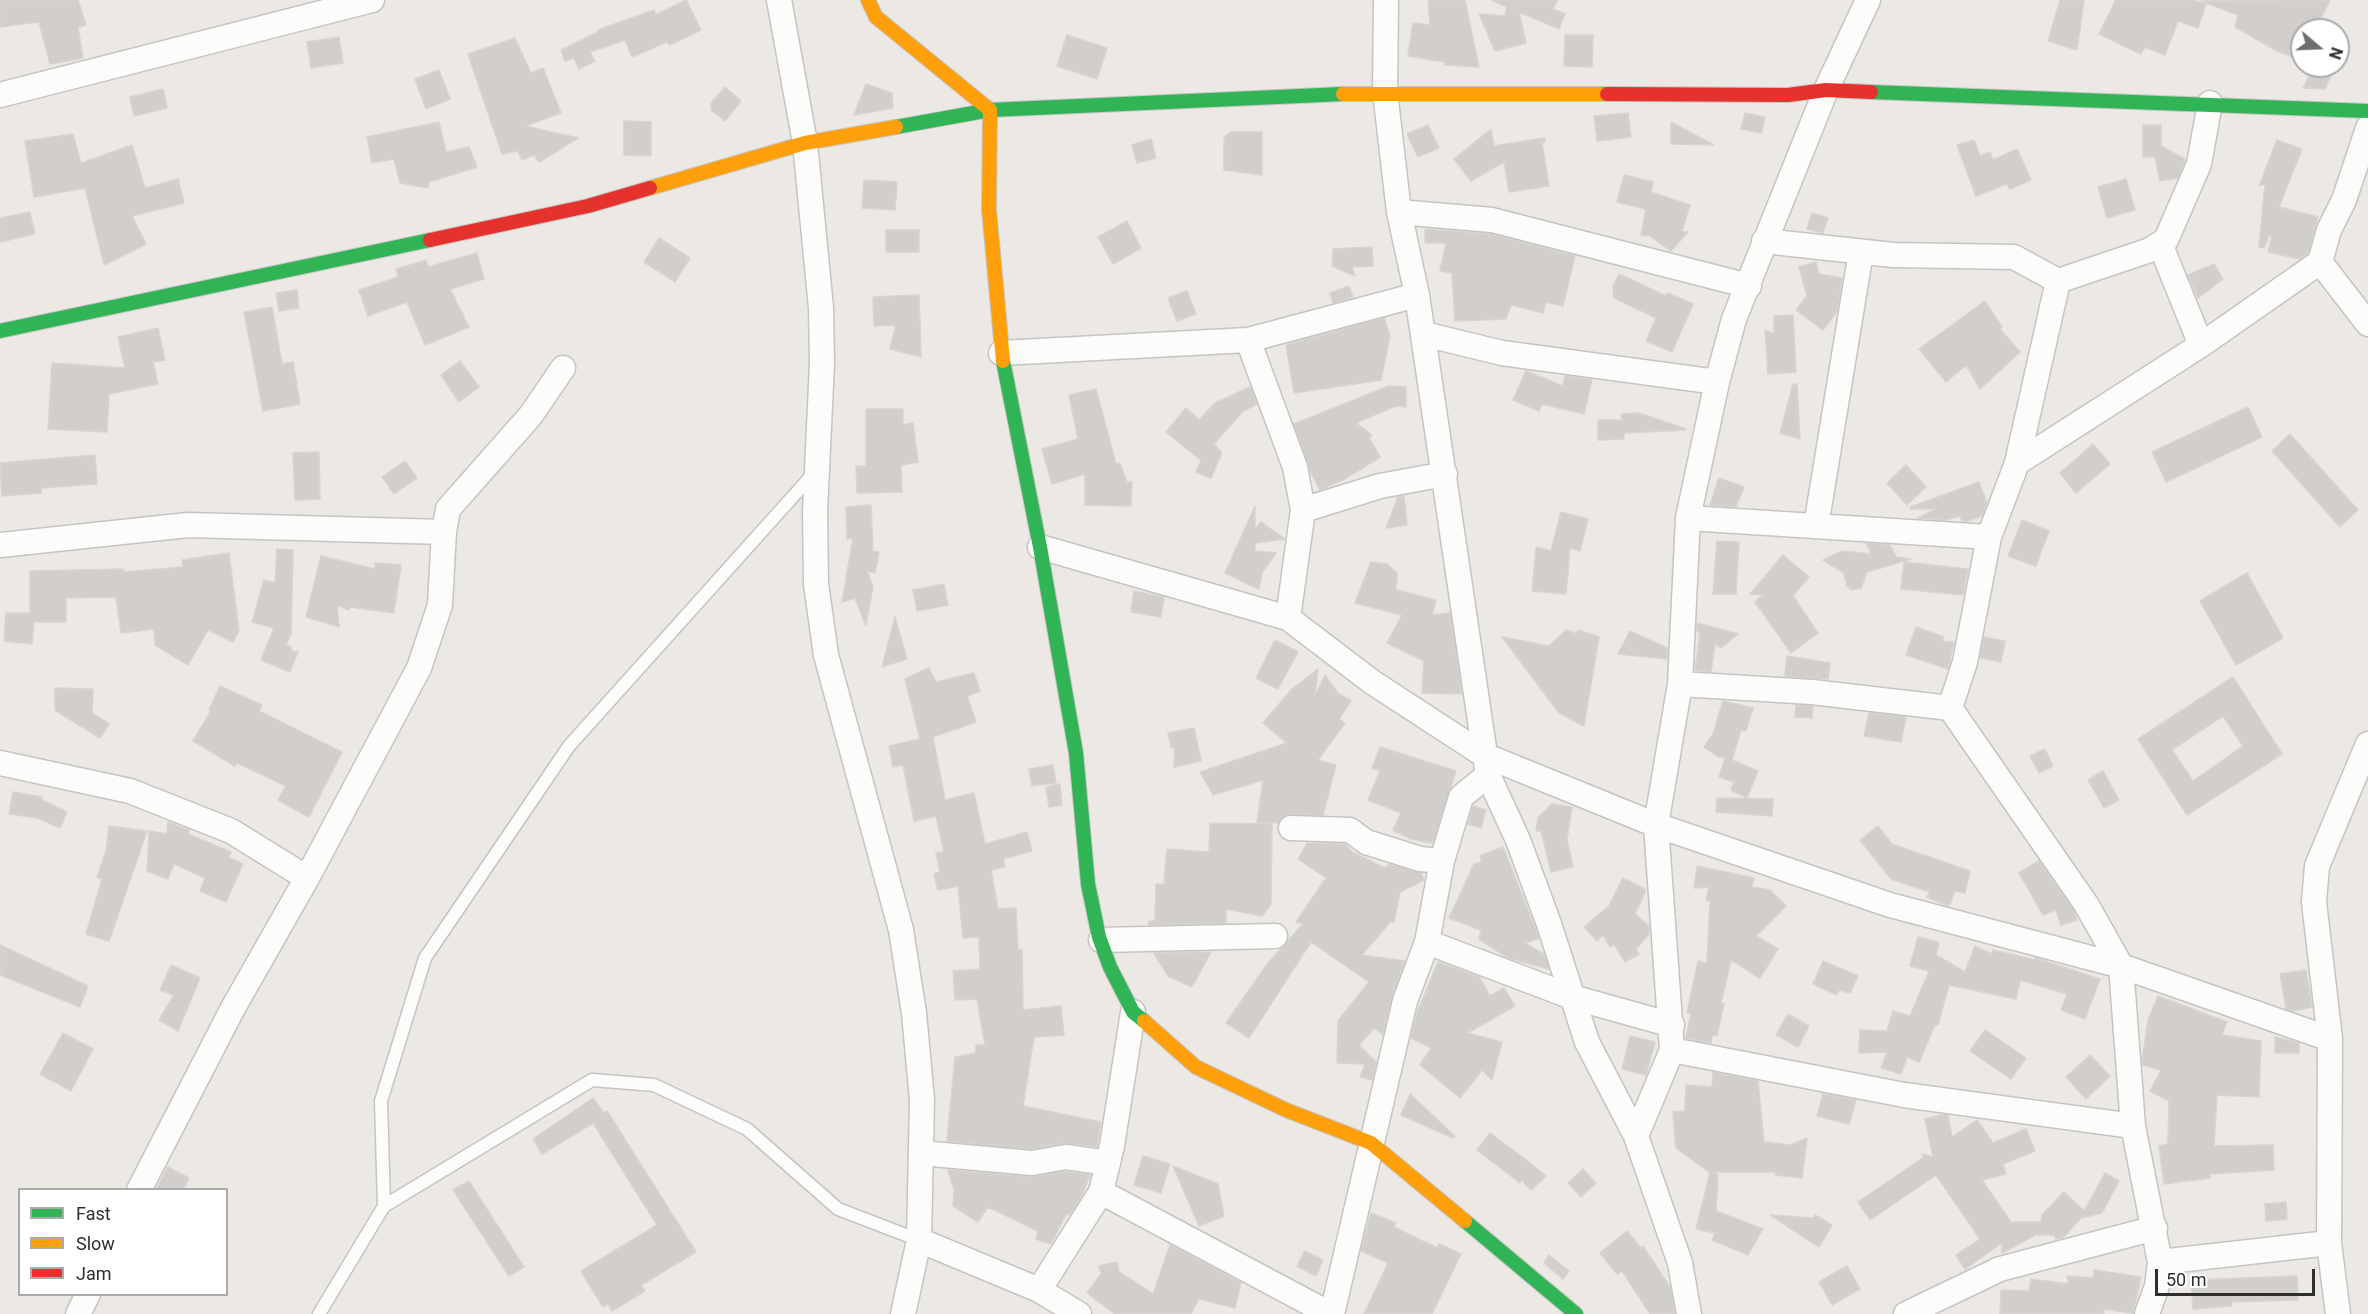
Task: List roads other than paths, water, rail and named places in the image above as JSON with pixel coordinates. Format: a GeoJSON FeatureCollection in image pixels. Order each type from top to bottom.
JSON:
{"type":"FeatureCollection","features":[{"type":"Feature","properties":{"kind":"street"},"geometry":{"type":"LineString","coordinates":[[0,95],[372,0]]}},
{"type":"Feature","properties":{"kind":"street"},"geometry":{"type":"LineString","coordinates":[[868,0],[876,17],[990,110]]}},
{"type":"Feature","properties":{"kind":"street"},"geometry":{"type":"LineString","coordinates":[[1386,0],[1385,92],[1399,212],[1418,295],[1446,474],[1486,765],[1522,851],[1598,1066],[1611,1084],[1636,1136],[1680,1263],[1689,1314]]}},
{"type":"Feature","properties":{"kind":"street"},"geometry":{"type":"LineString","coordinates":[[1636,1136],[1672,1050],[1656,825],[1680,684],[1688,518],[1717,382],[1734,319],[1826,90],[1868,0]]}},
{"type":"Feature","properties":{"kind":"street"},"geometry":{"type":"LineString","coordinates":[[785,4],[805,143],[820,308],[822,364],[815,511],[818,596],[826,656],[901,930],[914,1013],[921,1089],[919,1240],[903,1314]]}},
{"type":"Feature","properties":{"kind":"street"},"geometry":{"type":"LineString","coordinates":[[0,331],[588,206],[805,143],[990,110],[1385,92],[1788,95],[1826,90],[2210,103],[2368,111]]}},
{"type":"Feature","properties":{"kind":"street"},"geometry":{"type":"LineString","coordinates":[[1764,241],[1893,255],[2014,257],[2058,280],[2160,246],[2166,240],[2199,164],[2210,103]]}},
{"type":"Feature","properties":{"kind":"street"},"geometry":{"type":"LineString","coordinates":[[990,110],[989,210],[1001,353],[1040,547],[1076,753],[1088,884],[1110,967],[1133,1012],[1196,1067],[1286,1110],[1371,1143],[1576,1314]]}},
{"type":"Feature","properties":{"kind":"street"},"geometry":{"type":"LineString","coordinates":[[2018,463],[2201,345],[2320,262],[2329,230],[2344,200],[2368,128]]}},
{"type":"Feature","properties":{"kind":"street"},"geometry":{"type":"LineString","coordinates":[[1399,212],[1492,220],[1749,286]]}},
{"type":"Feature","properties":{"kind":"street"},"geometry":{"type":"LineString","coordinates":[[2160,246],[2201,345]]}},
{"type":"Feature","properties":{"kind":"street"},"geometry":{"type":"LineString","coordinates":[[1816,526],[1862,252]]}},
{"type":"Feature","properties":{"kind":"street"},"geometry":{"type":"LineString","coordinates":[[2320,262],[2368,324]]}},
{"type":"Feature","properties":{"kind":"street"},"geometry":{"type":"LineString","coordinates":[[1950,708],[1965,662],[1989,537],[2018,463],[2058,280]]}},
{"type":"Feature","properties":{"kind":"street"},"geometry":{"type":"LineString","coordinates":[[1001,353],[1248,340],[1418,295]]}},
{"type":"Feature","properties":{"kind":"street"},"geometry":{"type":"LineString","coordinates":[[1424,334],[1502,353],[1717,382]]}},
{"type":"Feature","properties":{"kind":"street"},"geometry":{"type":"LineString","coordinates":[[1248,340],[1295,467],[1303,510],[1288,618]]}},
{"type":"Feature","properties":{"kind":"street"},"geometry":{"type":"LineString","coordinates":[[140,1188],[233,1008],[307,878],[419,668],[440,604],[444,532],[448,509],[531,415],[563,368]]}},
{"type":"Feature","properties":{"kind":"street"},"geometry":{"type":"LineString","coordinates":[[1303,510],[1380,486],[1446,474]]}},
{"type":"Feature","properties":{"kind":"street"},"geometry":{"type":"LineString","coordinates":[[1688,518],[1989,537]]}},
{"type":"Feature","properties":{"kind":"street"},"geometry":{"type":"LineString","coordinates":[[0,544],[188,525],[444,532]]}},
{"type":"Feature","properties":{"kind":"street"},"geometry":{"type":"LineString","coordinates":[[1040,547],[1288,618],[1486,765],[1890,905],[2121,966],[2330,1039]]}},
{"type":"Feature","properties":{"kind":"street"},"geometry":{"type":"LineString","coordinates":[[1680,684],[1812,692],[1950,708],[2086,904],[2121,966],[2133,1126],[2160,1262],[2157,1286],[2146,1314]]}},
{"type":"Feature","properties":{"kind":"street"},"geometry":{"type":"LineString","coordinates":[[2338,1314],[2329,1243],[2330,1039],[2314,902],[2317,866],[2368,744]]}},
{"type":"Feature","properties":{"kind":"street"},"geometry":{"type":"LineString","coordinates":[[0,763],[130,791],[231,831],[307,878]]}},
{"type":"Feature","properties":{"kind":"street"},"geometry":{"type":"LineString","coordinates":[[1101,1191],[1331,1314],[1405,1001],[1427,942],[1442,861],[1461,797],[1486,765]]}},
{"type":"Feature","properties":{"kind":"street"},"geometry":{"type":"LineString","coordinates":[[1291,828],[1350,830],[1366,842],[1420,859],[1442,861]]}},
{"type":"Feature","properties":{"kind":"street"},"geometry":{"type":"LineString","coordinates":[[1101,940],[1275,936]]}},
{"type":"Feature","properties":{"kind":"street"},"geometry":{"type":"LineString","coordinates":[[1427,942],[1572,997],[1672,1025]]}},
{"type":"Feature","properties":{"kind":"street"},"geometry":{"type":"LineString","coordinates":[[1039,1290],[1101,1191],[1108,1163],[1133,1012]]}},
{"type":"Feature","properties":{"kind":"street"},"geometry":{"type":"LineString","coordinates":[[1672,1050],[1904,1095],[2133,1126]]}},
{"type":"Feature","properties":{"kind":"street"},"geometry":{"type":"LineString","coordinates":[[921,1153],[1032,1162],[1066,1157],[1108,1163]]}},
{"type":"Feature","properties":{"kind":"street"},"geometry":{"type":"LineString","coordinates":[[1906,1314],[2000,1269],[2155,1228]]}},
{"type":"Feature","properties":{"kind":"street"},"geometry":{"type":"LineString","coordinates":[[919,1240],[1039,1290],[1079,1314]]}},
{"type":"Feature","properties":{"kind":"street"},"geometry":{"type":"LineString","coordinates":[[2160,1262],[2329,1243]]}},
{"type":"Feature","properties":{"kind":"street"},"geometry":{"type":"LineString","coordinates":[[78,1314],[87,1296]]}},
{"type":"Feature","properties":{"kind":"lane"},"geometry":{"type":"LineString","coordinates":[[384,1206],[381,1101],[425,958],[569,746],[817,469]]}},
{"type":"Feature","properties":{"kind":"lane"},"geometry":{"type":"LineString","coordinates":[[319,1314],[384,1206],[592,1080],[654,1085],[747,1129],[838,1209],[919,1240]]}}]}
